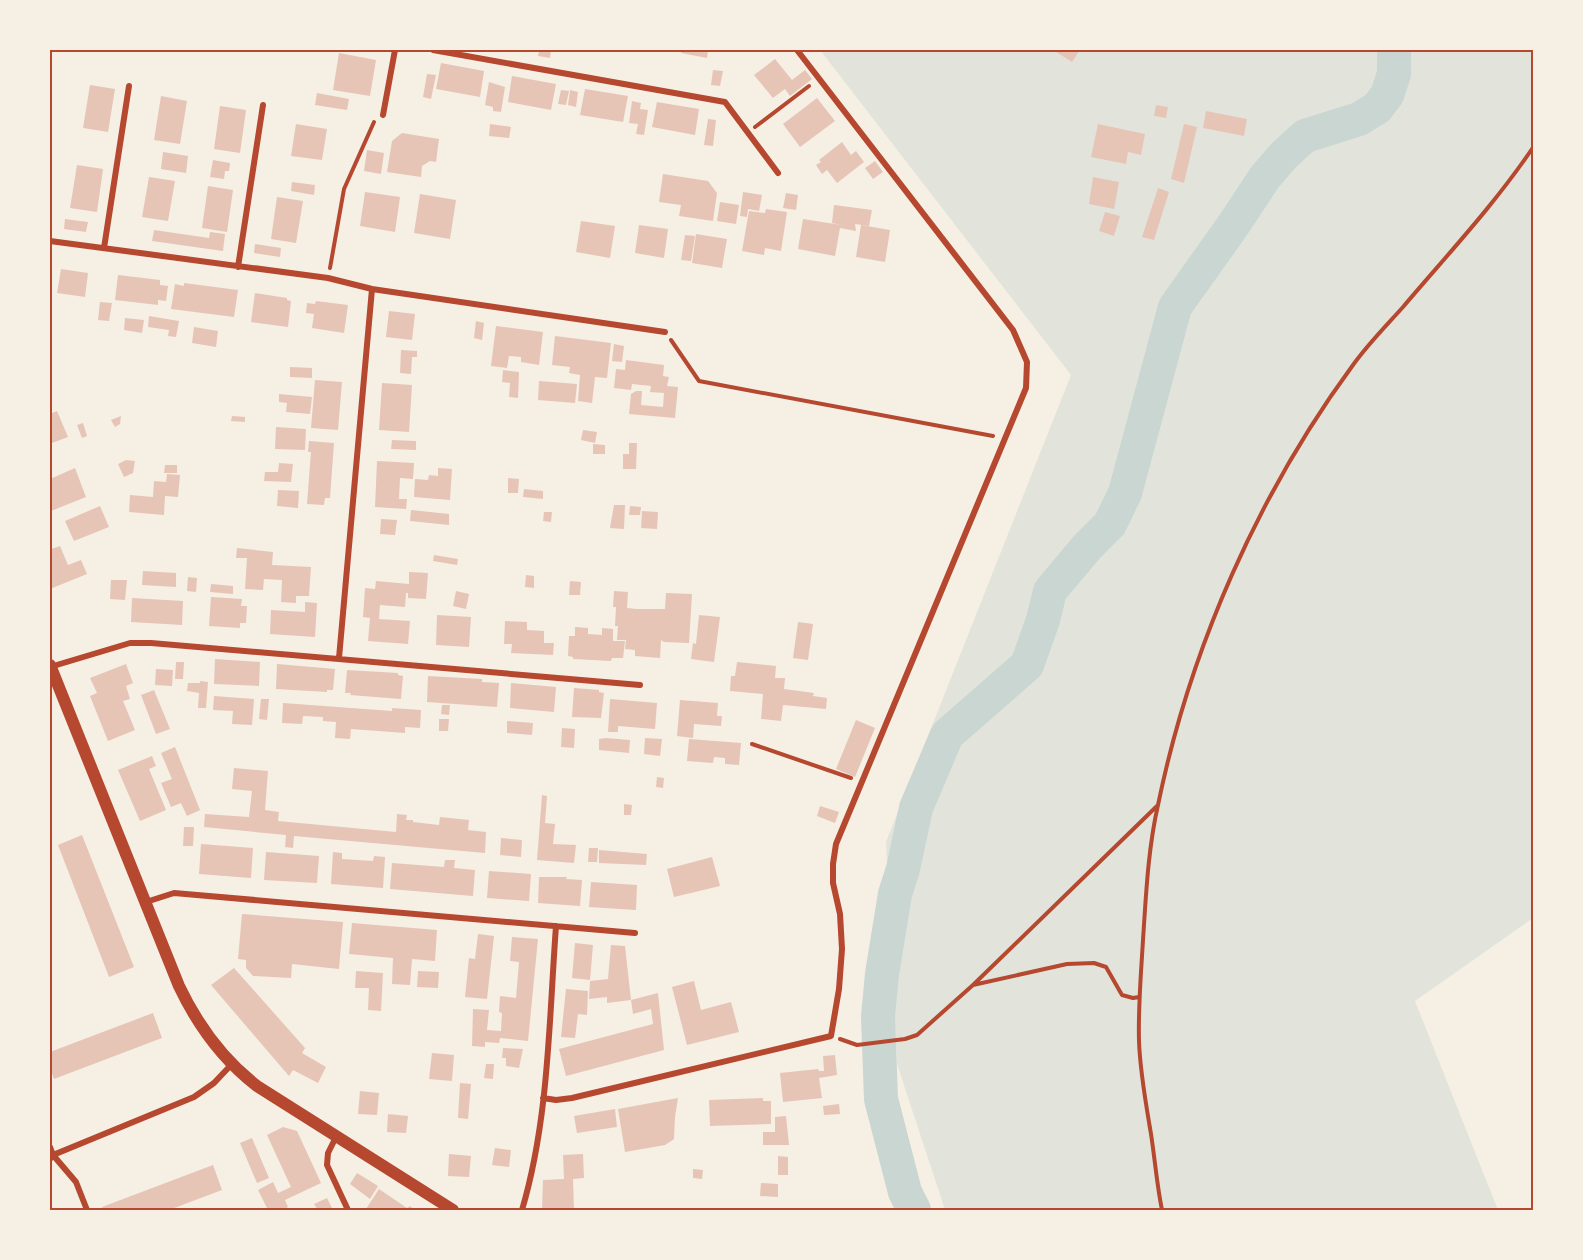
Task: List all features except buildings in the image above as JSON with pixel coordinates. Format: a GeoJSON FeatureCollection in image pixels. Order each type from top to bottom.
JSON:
{"type":"FeatureCollection","features":[{"type":"Feature","properties":{"kind":"main road"},"geometry":{"type":"LineString","coordinates":[[50,666],[190,1010],[204,1031],[231,1065],[257,1086],[453,1210]]}},
{"type":"Feature","properties":{"kind":"street"},"geometry":{"type":"LineString","coordinates":[[383,115],[395,50]]}},
{"type":"Feature","properties":{"kind":"street"},"geometry":{"type":"LineString","coordinates":[[433,50],[725,102],[778,173]]}},
{"type":"Feature","properties":{"kind":"street"},"geometry":{"type":"LineString","coordinates":[[543,1098],[556,1100],[572,1098],[831,1036],[839,989],[842,949],[840,914],[833,883],[836,843],[1026,388],[1027,362],[1017,338],[797,50]]}},
{"type":"Feature","properties":{"kind":"street"},"geometry":{"type":"LineString","coordinates":[[104,248],[129,86]]}},
{"type":"Feature","properties":{"kind":"street"},"geometry":{"type":"LineString","coordinates":[[238,267],[263,105]]}},
{"type":"Feature","properties":{"kind":"street"},"geometry":{"type":"LineString","coordinates":[[50,241],[328,278],[372,289],[665,332]]}},
{"type":"Feature","properties":{"kind":"street"},"geometry":{"type":"LineString","coordinates":[[339,658],[372,289]]}},
{"type":"Feature","properties":{"kind":"street"},"geometry":{"type":"LineString","coordinates":[[50,666],[130,643],[151,643],[640,686]]}},
{"type":"Feature","properties":{"kind":"street"},"geometry":{"type":"LineString","coordinates":[[145,902],[166,894],[184,893],[635,933]]}},
{"type":"Feature","properties":{"kind":"street"},"geometry":{"type":"LineString","coordinates":[[522,1210],[535,1156],[543,1098],[556,926]]}},
{"type":"Feature","properties":{"kind":"street"},"geometry":{"type":"LineString","coordinates":[[51,1156],[194,1098],[214,1083],[231,1065]]}},
{"type":"Feature","properties":{"kind":"street"},"geometry":{"type":"LineString","coordinates":[[337,1136],[331,1144],[327,1160],[348,1210]]}},
{"type":"Feature","properties":{"kind":"street"},"geometry":{"type":"LineString","coordinates":[[50,1147],[51,1156],[76,1182],[87,1210]]}},
{"type":"Feature","properties":{"kind":"path"},"geometry":{"type":"LineString","coordinates":[[748,132],[819,78]]}},
{"type":"Feature","properties":{"kind":"path"},"geometry":{"type":"LineString","coordinates":[[328,278],[344,189],[373,123],[383,115]]}},
{"type":"Feature","properties":{"kind":"path"},"geometry":{"type":"LineString","coordinates":[[1162,1210],[1139,1043],[1139,997],[1146,896],[1157,807],[1174,738],[1197,664],[1216,613],[1252,533],[1276,486],[1324,406],[1355,362],[1511,180],[1533,146]]}},
{"type":"Feature","properties":{"kind":"path"},"geometry":{"type":"LineString","coordinates":[[665,332],[699,381],[1006,438]]}},
{"type":"Feature","properties":{"kind":"path"},"geometry":{"type":"LineString","coordinates":[[752,744],[862,782]]}},
{"type":"Feature","properties":{"kind":"path"},"geometry":{"type":"LineString","coordinates":[[856,1045],[905,1039],[917,1035],[973,985],[1157,807]]}},
{"type":"Feature","properties":{"kind":"path"},"geometry":{"type":"LineString","coordinates":[[973,985],[1067,964],[1094,963],[1106,967],[1122,995],[1132,998],[1139,997]]}},
{"type":"Feature","properties":{"kind":"shaded area"},"geometry":{"type":"Polygon","coordinates":[[[820,50],[1533,50],[1533,918],[1415,1001],[1498,1210],[945,1210],[897,1064],[886,842],[1071,375],[820,50]]]}},
{"type":"Feature","properties":{"kind":"waterway"},"geometry":{"type":"LineString","coordinates":[[914,1210],[905,1192],[881,1099],[878,1016],[882,974],[895,894],[903,869],[916,808],[947,735],[1027,665],[1043,620],[1050,591],[1110,524],[1125,493],[1175,307],[1265,177],[1284,155],[1305,136],[1359,119],[1377,108],[1387,95],[1394,74],[1394,50]]}}]}
